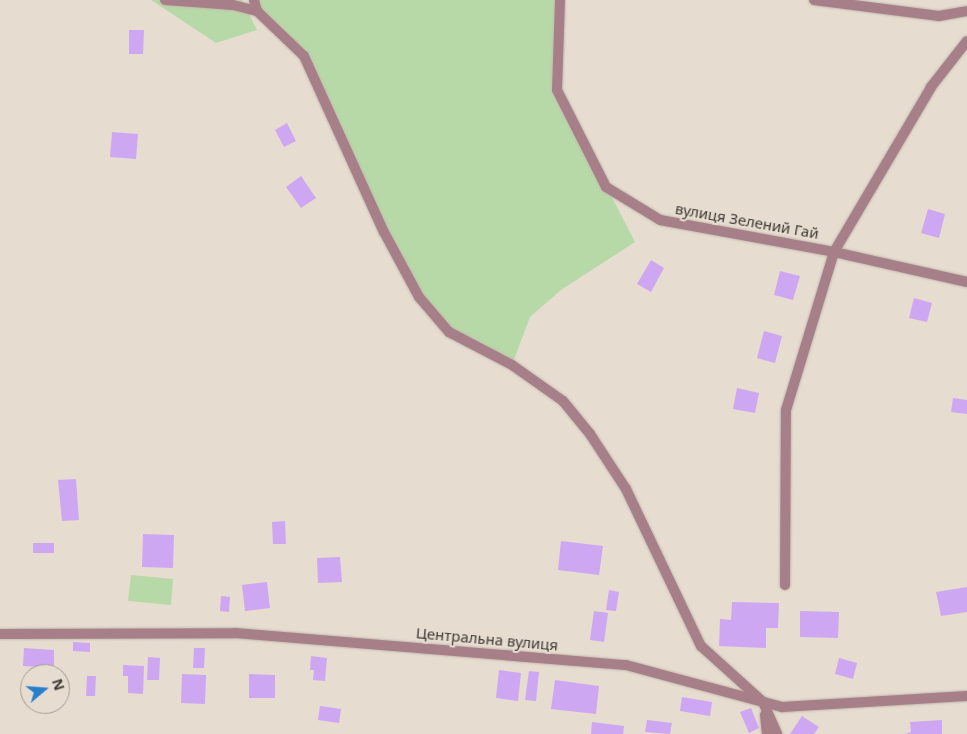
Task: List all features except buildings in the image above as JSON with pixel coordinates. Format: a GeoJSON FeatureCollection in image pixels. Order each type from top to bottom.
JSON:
{"type":"FeatureCollection","features":[{"type":"Feature","properties":{"kind":"street"},"geometry":{"type":"LineString","coordinates":[[165,0],[233,5],[256,11],[304,56],[384,232],[419,297],[449,332],[512,365],[563,401],[590,434],[626,489],[701,646],[763,702],[776,734]]}},
{"type":"Feature","properties":{"kind":"street"},"geometry":{"type":"LineString","coordinates":[[254,0],[256,11]]}},
{"type":"Feature","properties":{"kind":"street","name":"вулиця Зелений Гай"},"geometry":{"type":"LineString","coordinates":[[560,0],[557,90],[606,187],[660,220],[834,252],[967,282]]}},
{"type":"Feature","properties":{"kind":"street"},"geometry":{"type":"LineString","coordinates":[[814,0],[939,16],[967,12]]}},
{"type":"Feature","properties":{"kind":"street"},"geometry":{"type":"LineString","coordinates":[[785,585],[786,410],[834,252],[931,87],[967,41]]}},
{"type":"Feature","properties":{"kind":"street","name":"Центральна вулиця"},"geometry":{"type":"LineString","coordinates":[[0,634],[235,633],[626,665],[782,707],[967,696]]}},
{"type":"Feature","properties":{"kind":"street"},"geometry":{"type":"LineString","coordinates":[[763,702],[768,734]]}},
{"type":"Feature","properties":{"kind":"green space"},"geometry":{"type":"Polygon","coordinates":[[[151,0],[242,0],[257,30],[216,43],[151,0]]]}},
{"type":"Feature","properties":{"kind":"green space"},"geometry":{"type":"Polygon","coordinates":[[[254,0],[560,0],[557,90],[635,242],[561,290],[530,317],[512,365],[449,332],[419,297],[304,56],[270,22],[254,0]]]}},
{"type":"Feature","properties":{"kind":"green space"},"geometry":{"type":"Polygon","coordinates":[[[131,575],[173,579],[171,605],[128,601],[131,575]]]}}]}
